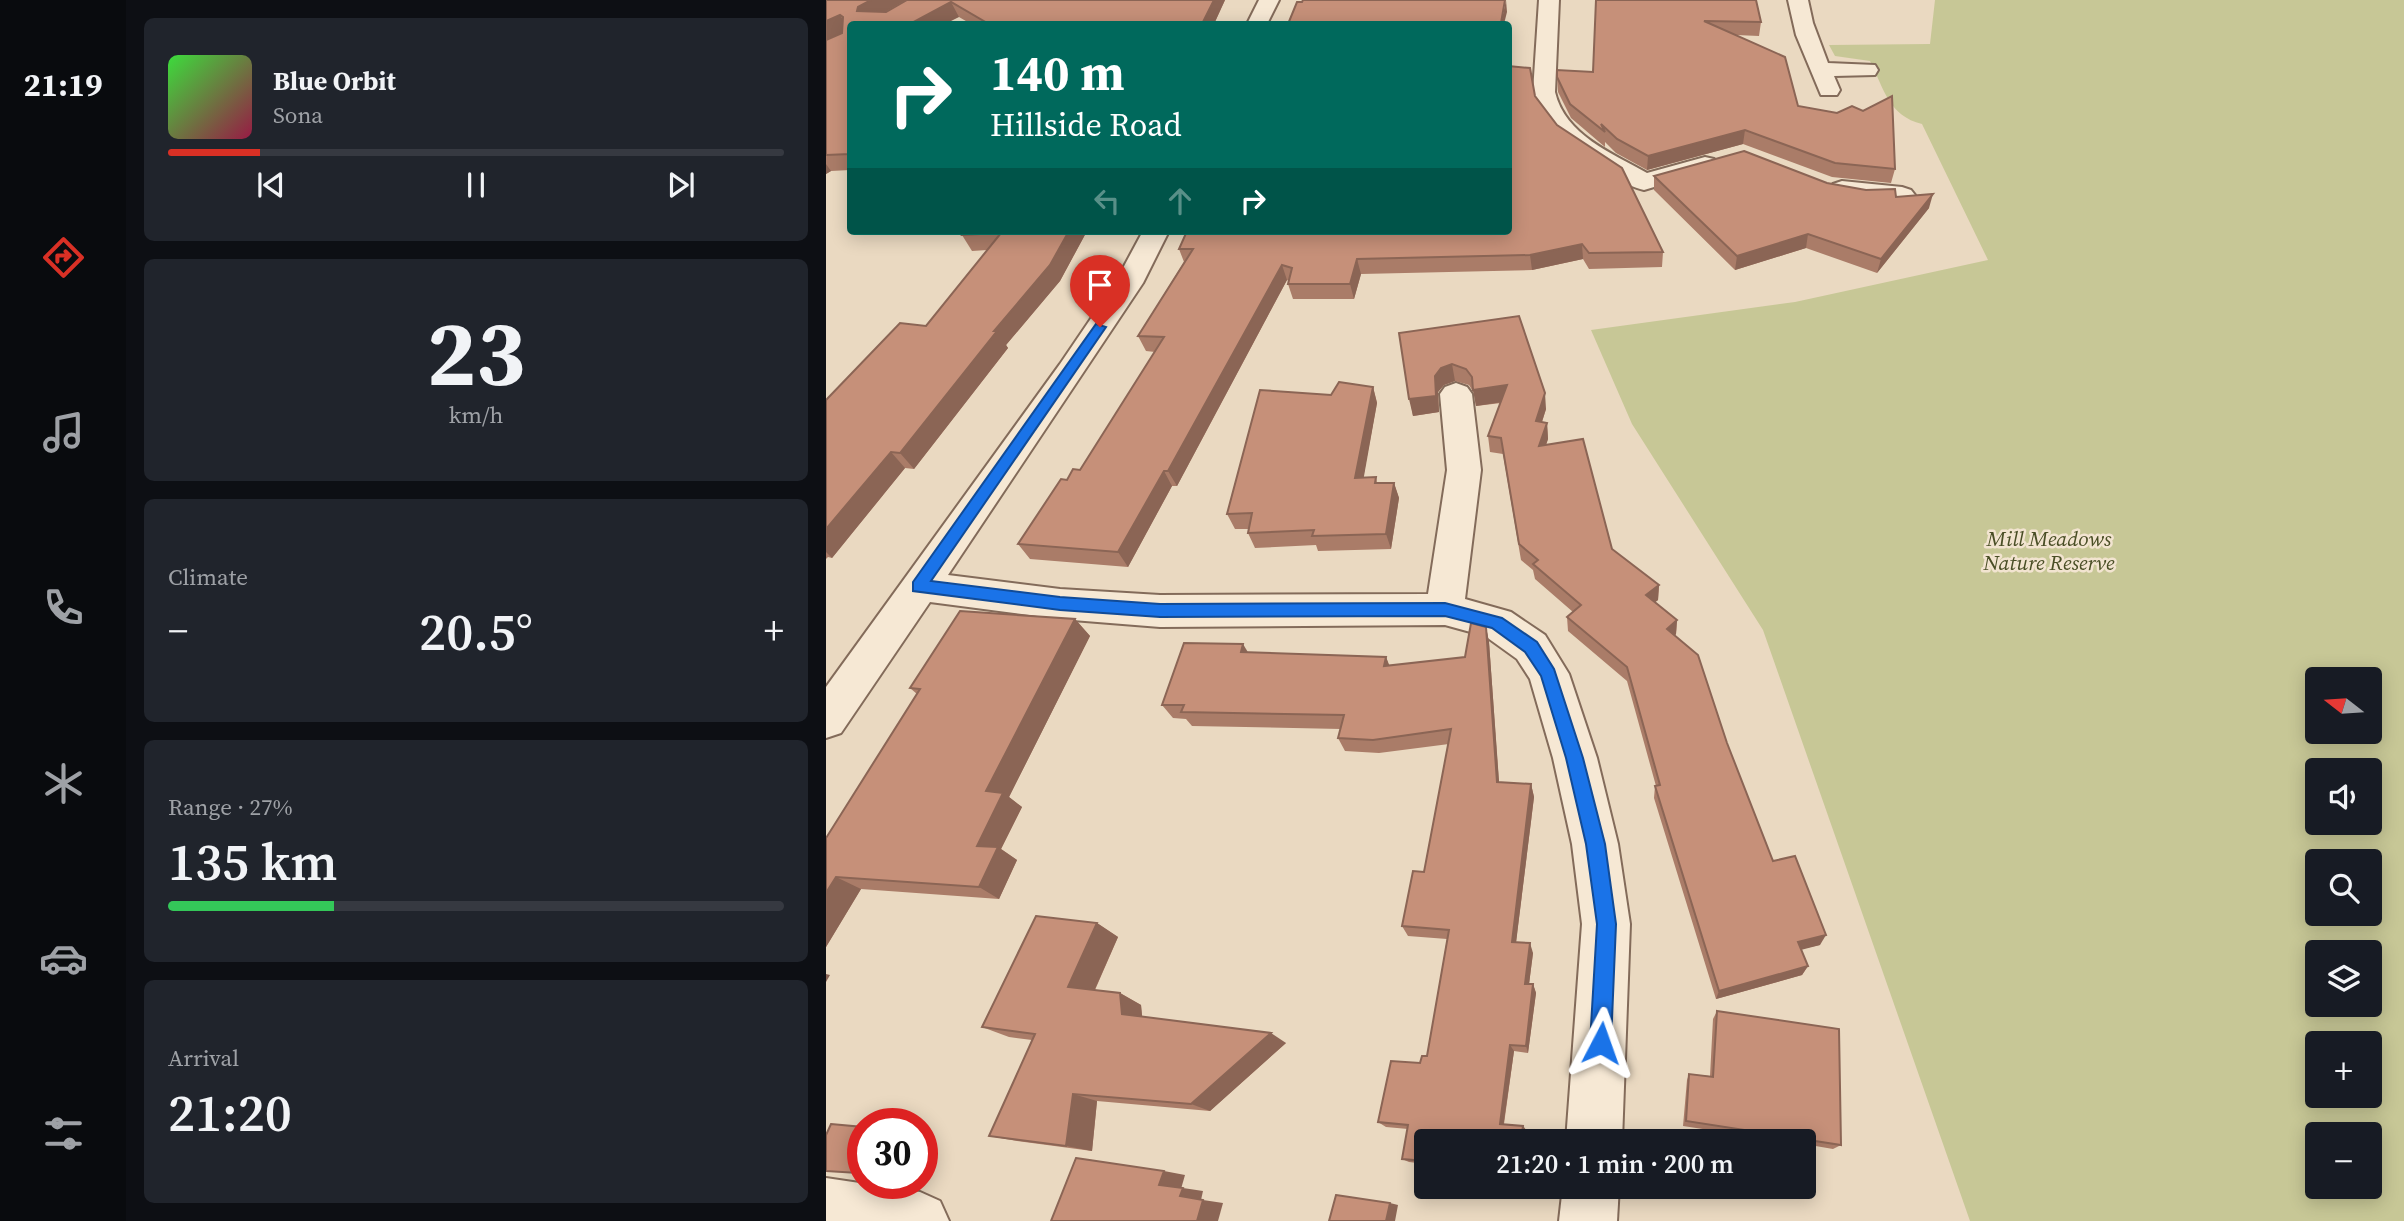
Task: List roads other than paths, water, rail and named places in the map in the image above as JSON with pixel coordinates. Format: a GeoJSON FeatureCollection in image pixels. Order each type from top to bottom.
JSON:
{"type":"FeatureCollection","features":[{"type":"Feature","properties":{"kind":"street"},"geometry":{"type":"LineString","coordinates":[[1258,21],[1269,0]]}},
{"type":"Feature","properties":{"kind":"street"},"geometry":{"type":"LineString","coordinates":[[1549,0],[1544,94],[1550,116],[1570,136],[1644,182],[1727,158]]}},
{"type":"Feature","properties":{"kind":"street"},"geometry":{"type":"LineString","coordinates":[[1798,0],[1799,16],[1829,90]]}},
{"type":"Feature","properties":{"kind":"street"},"geometry":{"type":"LineString","coordinates":[[1820,69],[1867,70]]}},
{"type":"Feature","properties":{"kind":"street"},"geometry":{"type":"LineString","coordinates":[[1816,182],[1863,193],[1902,195]]}},
{"type":"Feature","properties":{"kind":"street"},"geometry":{"type":"LineString","coordinates":[[826,720],[1071,371],[1129,283],[1154,235]]}},
{"type":"Feature","properties":{"kind":"street"},"geometry":{"type":"LineString","coordinates":[[1445,609],[1464,470],[1456,394]]}},
{"type":"Feature","properties":{"kind":"street"},"geometry":{"type":"LineString","coordinates":[[919,586],[1060,604],[1160,611],[1445,609],[1497,623],[1531,647],[1549,674],[1567,732],[1595,844],[1606,924],[1595,1129]]}},
{"type":"Feature","properties":{"kind":"street"},"geometry":{"type":"LineString","coordinates":[[1588,1221],[1590,1199]]}},
{"type":"Feature","properties":{"kind":"street"},"geometry":{"type":"LineString","coordinates":[[826,1207],[920,1221]]}},
{"type":"Feature","properties":{"kind":"park label","name":"Mill Meadows Nature Reserve"},"geometry":{"type":"Point","coordinates":[2049,550]}}]}
